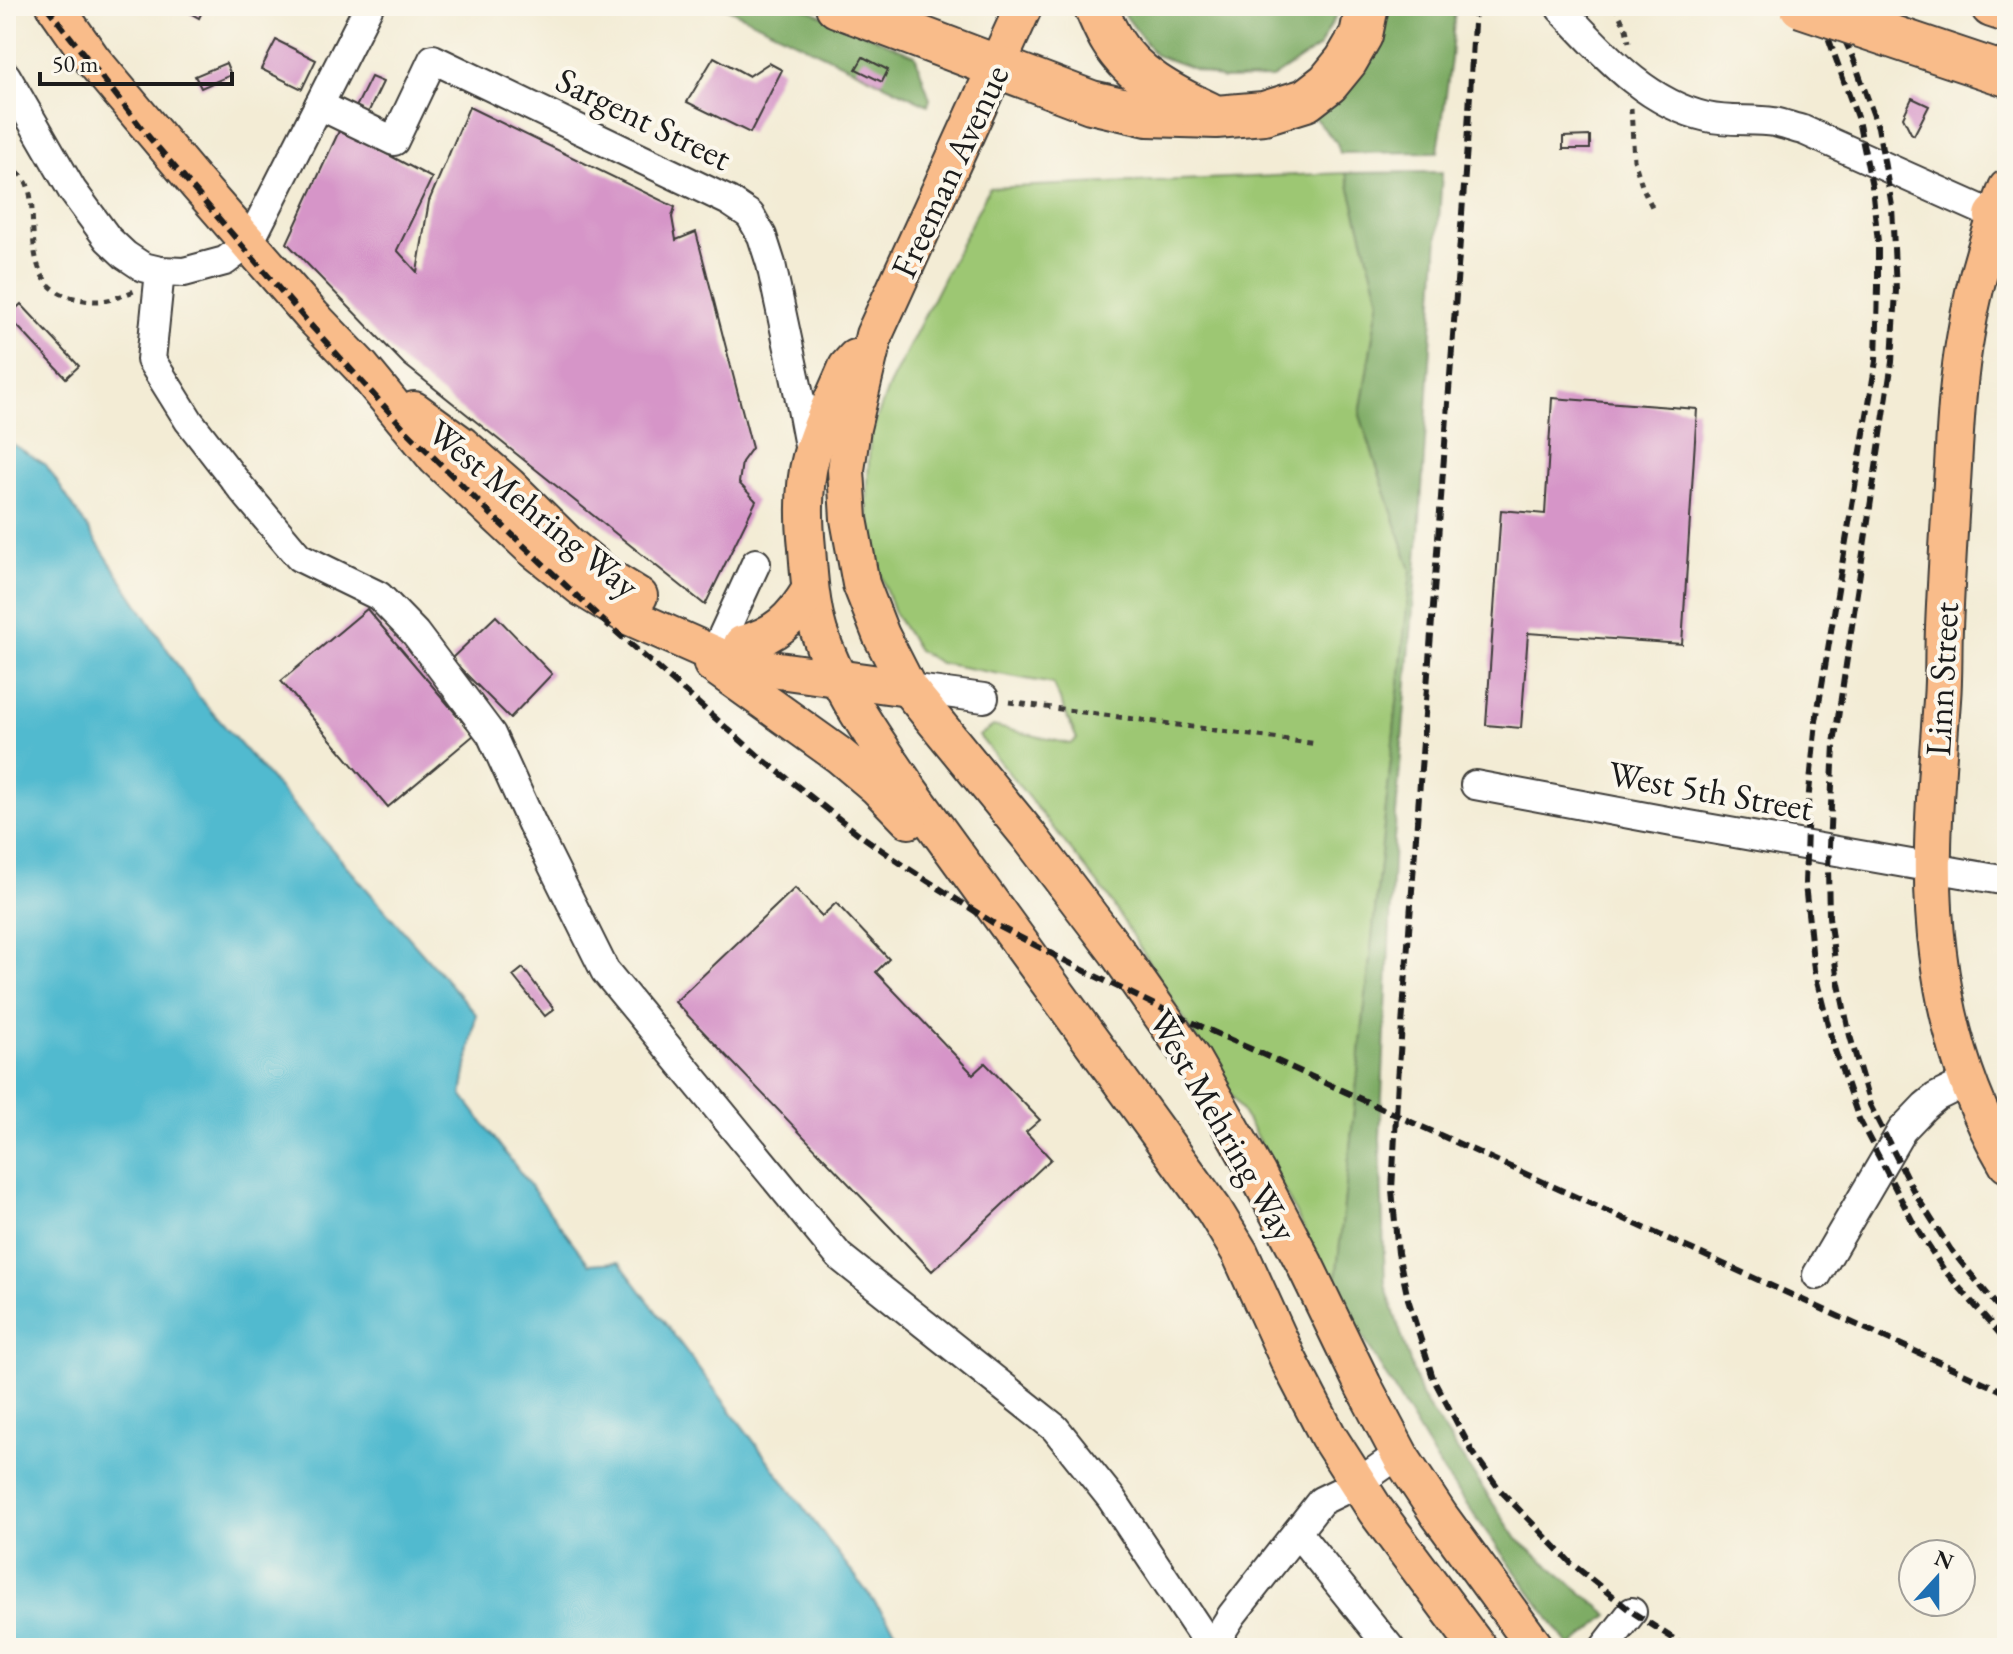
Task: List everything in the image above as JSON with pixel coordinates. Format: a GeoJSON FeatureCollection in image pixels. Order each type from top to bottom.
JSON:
{"type":"FeatureCollection","features":[{"type":"Feature","properties":{"kind":"highway"},"geometry":{"type":"LineString","coordinates":[[837,6],[1091,102],[1148,115],[1216,117],[1264,113],[1306,100],[1328,83],[1346,61],[1361,35],[1367,6]]}},
{"type":"Feature","properties":{"kind":"highway"},"geometry":{"type":"LineString","coordinates":[[1095,6],[1113,43],[1137,70],[1169,95],[1216,117]]}},
{"type":"Feature","properties":{"kind":"highway"},"geometry":{"type":"LineString","coordinates":[[1801,6],[2007,75]]}},
{"type":"Feature","properties":{"kind":"highway"},"geometry":{"type":"LineString","coordinates":[[1992,6],[2007,11]]}},
{"type":"Feature","properties":{"kind":"main road","name":"West Mehring Way"},"geometry":{"type":"LineString","coordinates":[[55,6],[92,59],[312,316],[361,367],[436,458],[532,548],[582,588],[628,616],[725,659],[757,667],[908,688],[1029,836],[1117,952],[1192,1059],[1258,1175],[1399,1454],[1439,1515],[1536,1648]]}},
{"type":"Feature","properties":{"kind":"main road","name":"Freeman Avenue"},"geometry":{"type":"LineString","coordinates":[[908,688],[881,635],[861,584],[849,519],[846,470],[850,442],[874,335],[1024,6]]}},
{"type":"Feature","properties":{"kind":"main road","name":"Linn Street"},"geometry":{"type":"LineString","coordinates":[[2004,211],[1972,302],[1958,393],[1934,802],[1933,868],[1935,921],[1950,1022],[1968,1081],[1990,1134],[2007,1164]]}},
{"type":"Feature","properties":{"kind":"main road","name":"Freeman Avenue"},"geometry":{"type":"LineString","coordinates":[[839,678],[819,631],[810,590],[805,494],[811,458],[847,367],[874,335]]}},
{"type":"Feature","properties":{"kind":"main road","name":"West Mehring Way"},"geometry":{"type":"LineString","coordinates":[[361,367],[462,445],[608,577],[654,606],[804,672]]}},
{"type":"Feature","properties":{"kind":"main road"},"geometry":{"type":"LineString","coordinates":[[732,640],[763,638],[783,625],[801,606],[810,590]]}},
{"type":"Feature","properties":{"kind":"main road"},"geometry":{"type":"LineString","coordinates":[[675,637],[854,767],[988,899]]}},
{"type":"Feature","properties":{"kind":"main road","name":"West Mehring Way"},"geometry":{"type":"LineString","coordinates":[[839,678],[909,790],[1214,1210],[1240,1253],[1288,1359],[1328,1436],[1376,1511],[1478,1648]]}},
{"type":"Feature","properties":{"kind":"street"},"geometry":{"type":"LineString","coordinates":[[6,76],[72,190],[108,239],[143,267],[184,272],[225,261],[249,243],[369,6]]}},
{"type":"Feature","properties":{"kind":"street"},"geometry":{"type":"LineString","coordinates":[[1561,9],[1627,76],[1688,112],[1710,118],[1775,122],[1803,130],[2004,211]]}},
{"type":"Feature","properties":{"kind":"street","name":"Sargent Street"},"geometry":{"type":"LineString","coordinates":[[319,105],[394,141],[433,59],[729,201],[750,215],[762,236],[771,264],[811,458]]}},
{"type":"Feature","properties":{"kind":"street"},"geometry":{"type":"LineString","coordinates":[[160,271],[151,360],[189,421],[299,557],[379,596],[425,646],[491,734],[605,971],[839,1256],[1055,1428],[1111,1498],[1211,1648],[1232,1615],[1321,1501],[1358,1483],[1399,1454]]}},
{"type":"Feature","properties":{"kind":"street"},"geometry":{"type":"LineString","coordinates":[[732,640],[756,563]]}},
{"type":"Feature","properties":{"kind":"street"},"geometry":{"type":"LineString","coordinates":[[908,688],[984,698]]}},
{"type":"Feature","properties":{"kind":"street","name":"West 5th Street"},"geometry":{"type":"LineString","coordinates":[[1475,785],[2007,881]]}},
{"type":"Feature","properties":{"kind":"street"},"geometry":{"type":"LineString","coordinates":[[1817,1275],[1902,1130],[1936,1097],[1968,1081]]}},
{"type":"Feature","properties":{"kind":"street"},"geometry":{"type":"LineString","coordinates":[[1297,1532],[1390,1648]]}},
{"type":"Feature","properties":{"kind":"street"},"geometry":{"type":"LineString","coordinates":[[1604,1648],[1632,1612]]}},
{"type":"Feature","properties":{"kind":"path"},"geometry":{"type":"LineString","coordinates":[[6,169],[23,177],[31,194],[36,263],[46,284],[67,297],[94,303],[119,298],[142,287],[160,271]]}},
{"type":"Feature","properties":{"kind":"path"},"geometry":{"type":"LineString","coordinates":[[984,698],[1317,744]]}},
{"type":"Feature","properties":{"kind":"green space"},"geometry":{"type":"Polygon","coordinates":[[[722,6],[800,6],[915,55],[930,99],[928,105],[722,6]]]}},
{"type":"Feature","properties":{"kind":"green space"},"geometry":{"type":"Polygon","coordinates":[[[1121,6],[1341,6],[1319,47],[1272,78],[1223,79],[1155,55],[1121,6]]]}},
{"type":"Feature","properties":{"kind":"green space"},"geometry":{"type":"Polygon","coordinates":[[[1381,6],[1455,6],[1438,152],[1340,153],[1337,143],[1310,113],[1381,6]]]}},
{"type":"Feature","properties":{"kind":"green space"},"geometry":{"type":"Polygon","coordinates":[[[1442,172],[1419,536],[1394,839],[1380,1138],[1385,1284],[1421,1396],[1517,1539],[1609,1615],[1570,1647],[1443,1472],[1335,1290],[1411,570],[1360,415],[1379,299],[1346,173],[1442,172]]]}},
{"type":"Feature","properties":{"kind":"green space"},"geometry":{"type":"Polygon","coordinates":[[[1346,173],[1379,299],[1360,415],[1411,570],[1335,1290],[1252,1128],[1107,895],[979,736],[993,726],[1070,744],[1077,739],[1053,684],[940,663],[918,650],[893,611],[875,556],[867,502],[870,436],[889,386],[989,188],[1346,173]]]}},
{"type":"Feature","properties":{"kind":"water"},"geometry":{"type":"Polygon","coordinates":[[[6,440],[46,465],[198,696],[476,1014],[462,1095],[589,1264],[619,1262],[909,1648],[6,1648],[6,440]]]}},
{"type":"Feature","properties":{"kind":"building"},"geometry":{"type":"Polygon","coordinates":[[[178,6],[205,6],[199,18],[178,6]]]}},
{"type":"Feature","properties":{"kind":"building"},"geometry":{"type":"Polygon","coordinates":[[[276,40],[316,60],[302,89],[261,69],[276,40]]]}},
{"type":"Feature","properties":{"kind":"building"},"geometry":{"type":"Polygon","coordinates":[[[714,57],[749,76],[769,63],[782,70],[750,133],[687,102],[714,57]]]}},
{"type":"Feature","properties":{"kind":"building"},"geometry":{"type":"Polygon","coordinates":[[[863,57],[888,70],[882,82],[856,69],[863,57]]]}},
{"type":"Feature","properties":{"kind":"building"},"geometry":{"type":"Polygon","coordinates":[[[226,63],[231,75],[201,88],[195,76],[226,63]]]}},
{"type":"Feature","properties":{"kind":"building"},"geometry":{"type":"Polygon","coordinates":[[[371,77],[383,82],[368,113],[356,107],[371,77]]]}},
{"type":"Feature","properties":{"kind":"building"},"geometry":{"type":"Polygon","coordinates":[[[1912,98],[1929,106],[1914,135],[1903,117],[1912,98]]]}},
{"type":"Feature","properties":{"kind":"building"},"geometry":{"type":"Polygon","coordinates":[[[469,107],[675,207],[672,217],[676,240],[696,232],[752,448],[742,462],[739,483],[756,501],[705,605],[404,364],[287,243],[340,129],[432,178],[397,250],[417,272],[429,201],[469,107]]]}},
{"type":"Feature","properties":{"kind":"building"},"geometry":{"type":"Polygon","coordinates":[[[1590,136],[1590,149],[1563,149],[1563,137],[1590,136]]]}},
{"type":"Feature","properties":{"kind":"building"},"geometry":{"type":"Polygon","coordinates":[[[21,304],[79,366],[66,378],[8,316],[21,304]]]}},
{"type":"Feature","properties":{"kind":"building"},"geometry":{"type":"Polygon","coordinates":[[[1552,398],[1697,409],[1682,644],[1528,633],[1521,728],[1486,725],[1501,510],[1545,514],[1552,398]]]}},
{"type":"Feature","properties":{"kind":"building"},"geometry":{"type":"Polygon","coordinates":[[[367,609],[474,735],[388,807],[281,681],[367,609]]]}},
{"type":"Feature","properties":{"kind":"building"},"geometry":{"type":"Polygon","coordinates":[[[496,616],[552,674],[510,718],[451,659],[496,616]]]}},
{"type":"Feature","properties":{"kind":"building"},"geometry":{"type":"Polygon","coordinates":[[[795,888],[822,916],[836,903],[889,959],[876,972],[973,1074],[985,1063],[1040,1120],[1026,1132],[1051,1159],[932,1271],[675,1002],[795,888]]]}},
{"type":"Feature","properties":{"kind":"building"},"geometry":{"type":"Polygon","coordinates":[[[523,968],[554,1009],[545,1016],[513,976],[523,968]]]}},
{"type":"Feature","properties":{"kind":"railway"},"geometry":{"type":"LineString","coordinates":[[46,6],[148,136],[306,320],[403,427],[598,616],[761,758],[860,835],[998,926],[1091,974],[2007,1393]]}},
{"type":"Feature","properties":{"kind":"railway"},"geometry":{"type":"LineString","coordinates":[[1475,6],[1398,1080],[1392,1190],[1398,1253],[1408,1299],[1433,1378],[1472,1451],[1500,1490],[1571,1563],[1632,1612],[1688,1648]]}},
{"type":"Feature","properties":{"kind":"railway"},"geometry":{"type":"LineString","coordinates":[[1814,6],[1858,120],[1872,186],[1878,242],[1876,361],[1816,721],[1808,803],[1805,884],[1814,970],[1834,1048],[1859,1119],[1914,1224],[1944,1270],[2007,1342]]}},
{"type":"Feature","properties":{"kind":"railway"},"geometry":{"type":"LineString","coordinates":[[1829,6],[1853,58],[1878,127],[1892,206],[1896,290],[1892,362],[1834,744],[1828,868],[1829,917],[1850,1036],[1870,1105],[1914,1192],[1951,1250],[2007,1318]]}}]}
